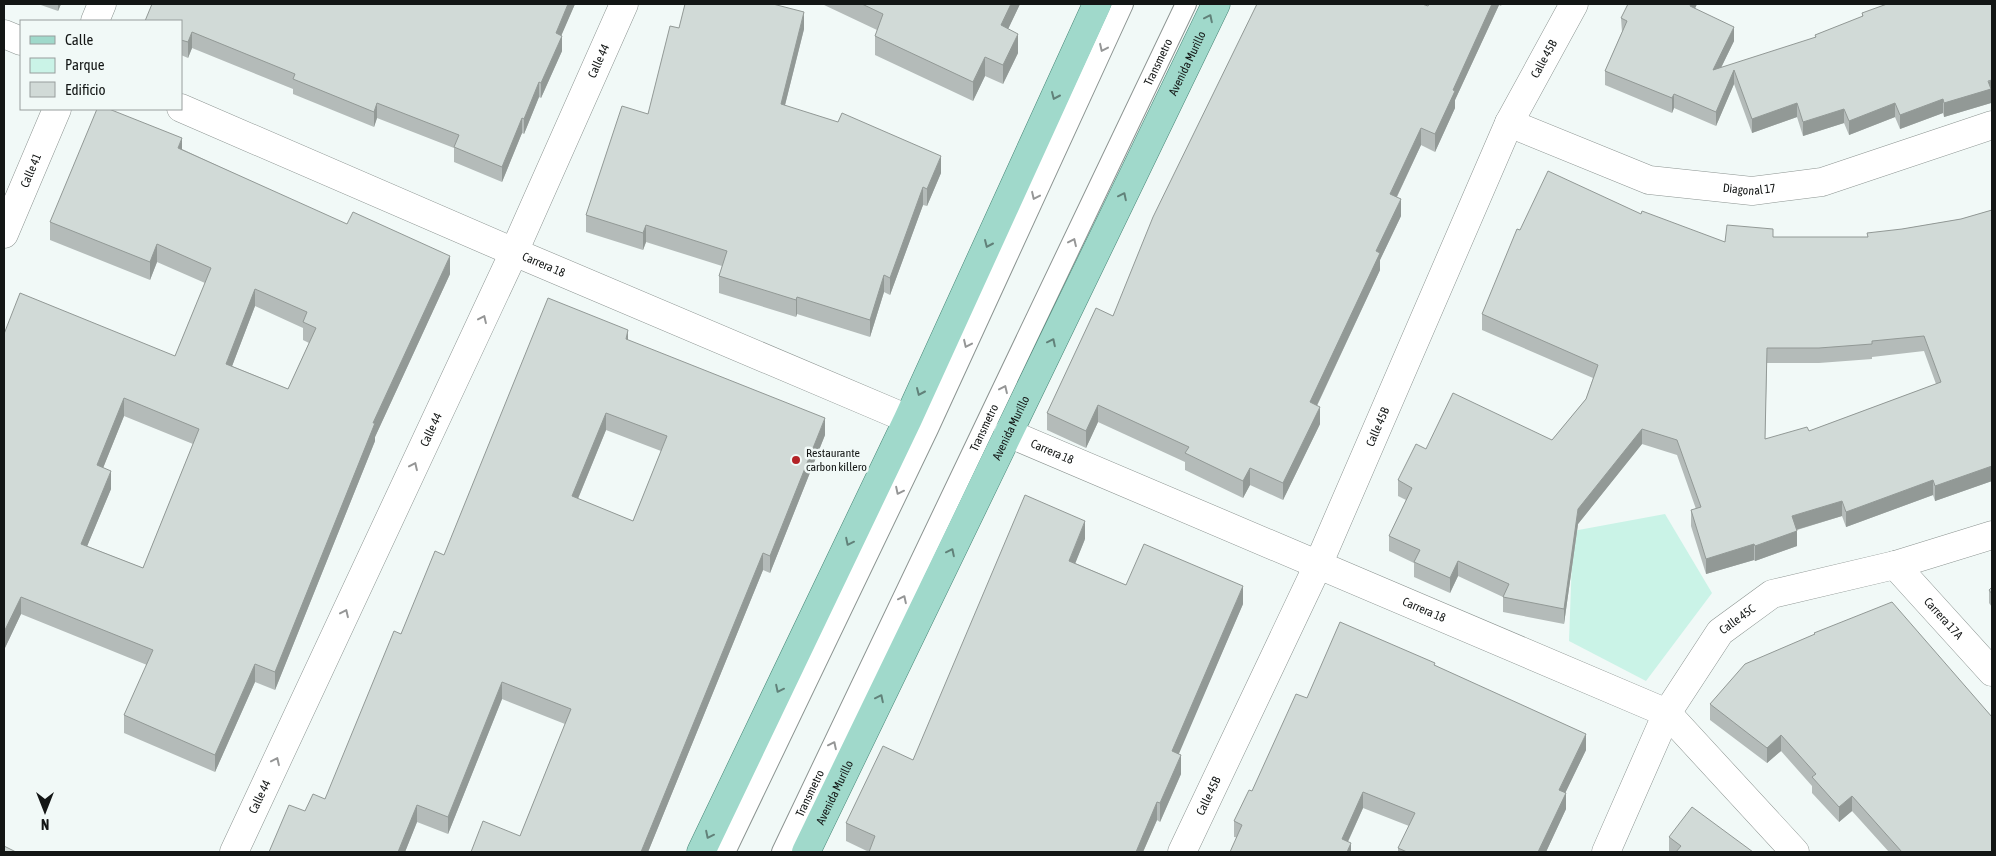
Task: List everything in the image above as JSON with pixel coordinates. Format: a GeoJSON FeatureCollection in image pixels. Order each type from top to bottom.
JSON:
{"type":"FeatureCollection","features":[{"type":"Feature","properties":{"kind":"main road"},"geometry":{"type":"LineString","coordinates":[[701,852],[908,419],[1097,4]]}},
{"type":"Feature","properties":{"kind":"main road","name":"Avenida Murillo"},"geometry":{"type":"LineString","coordinates":[[806,852],[1216,4]]}},
{"type":"Feature","properties":{"kind":"street"},"geometry":{"type":"LineString","coordinates":[[95,20],[102,4]]}},
{"type":"Feature","properties":{"kind":"street","name":"Calle 44"},"geometry":{"type":"LineString","coordinates":[[234,852],[514,252],[624,4]]}},
{"type":"Feature","properties":{"kind":"street","name":"Calle 45B"},"geometry":{"type":"LineString","coordinates":[[1182,852],[1318,565],[1509,123],[1574,4]]}},
{"type":"Feature","properties":{"kind":"street"},"geometry":{"type":"LineString","coordinates":[[4,34],[20,41]]}},
{"type":"Feature","properties":{"kind":"street","name":"Carrera 18"},"geometry":{"type":"LineString","coordinates":[[182,108],[908,419]]}},
{"type":"Feature","properties":{"kind":"street","name":"Calle 41"},"geometry":{"type":"LineString","coordinates":[[4,234],[57,110]]}},
{"type":"Feature","properties":{"kind":"street","name":"Diagonal 17"},"geometry":{"type":"LineString","coordinates":[[1509,123],[1649,180],[1752,191],[1822,182],[1992,125]]}},
{"type":"Feature","properties":{"kind":"street","name":"Carrera 18"},"geometry":{"type":"LineString","coordinates":[[1008,433],[1667,713],[1796,852]]}},
{"type":"Feature","properties":{"kind":"street","name":"Calle 45C"},"geometry":{"type":"LineString","coordinates":[[1606,852],[1667,713],[1720,632],[1772,594],[1894,566],[1992,535]]}},
{"type":"Feature","properties":{"kind":"street","name":"Carrera 17A"},"geometry":{"type":"LineString","coordinates":[[1894,566],[1992,672]]}},
{"type":"Feature","properties":{"kind":"lane"},"geometry":{"type":"LineString","coordinates":[[725,852],[928,429],[1123,4]]}},
{"type":"Feature","properties":{"kind":"lane","name":"Transmetro"},"geometry":{"type":"LineString","coordinates":[[782,852],[1186,4]]}},
{"type":"Feature","properties":{"kind":"green space"},"geometry":{"type":"Polygon","coordinates":[[[1665,514],[1712,593],[1646,681],[1569,641],[1573,531],[1665,514]]]}},
{"type":"Feature","properties":{"kind":"building"},"geometry":{"type":"Polygon","coordinates":[[[152,4],[568,4],[556,33],[562,36],[541,83],[539,82],[524,119],[522,118],[502,167],[454,147],[459,135],[377,103],[374,112],[293,79],[295,74],[192,32],[188,42],[182,40],[182,20],[145,20],[152,4]]]}},
{"type":"Feature","properties":{"kind":"building"},"geometry":{"type":"Polygon","coordinates":[[[685,4],[773,4],[804,12],[781,104],[838,122],[842,113],[941,156],[927,189],[923,187],[890,278],[884,275],[870,320],[797,297],[796,300],[719,276],[727,251],[646,225],[643,233],[586,215],[622,106],[648,114],[670,26],[679,28],[685,4]]]}},
{"type":"Feature","properties":{"kind":"building"},"geometry":{"type":"Polygon","coordinates":[[[862,4],[1011,4],[1001,25],[1018,34],[1003,65],[985,57],[973,82],[875,36],[883,14],[862,4]]]}},
{"type":"Feature","properties":{"kind":"building"},"geometry":{"type":"Polygon","coordinates":[[[1257,4],[1422,4],[1428,6],[1429,4],[1492,4],[1435,134],[1421,128],[1390,194],[1401,199],[1376,251],[1380,253],[1310,402],[1320,407],[1283,483],[1250,468],[1243,481],[1185,453],[1189,447],[1098,405],[1086,431],[1047,413],[1096,308],[1113,316],[1153,217],[1257,4]]]}},
{"type":"Feature","properties":{"kind":"building"},"geometry":{"type":"Polygon","coordinates":[[[1628,4],[1691,4],[1690,6],[1734,27],[1713,70],[1816,37],[1815,35],[1863,16],[1862,13],[1887,4],[1992,4],[1992,80],[1988,81],[1991,89],[1944,103],[1943,99],[1900,115],[1895,103],[1849,121],[1844,109],[1803,122],[1797,103],[1752,119],[1734,70],[1716,112],[1674,94],[1672,98],[1605,71],[1627,21],[1621,18],[1628,4]]]}},
{"type":"Feature","properties":{"kind":"building"},"geometry":{"type":"Polygon","coordinates":[[[97,110],[112,110],[182,138],[178,148],[347,224],[353,212],[450,256],[373,423],[375,423],[275,672],[255,664],[215,755],[124,715],[153,650],[21,597],[4,632],[4,334],[20,293],[175,356],[211,268],[157,244],[150,262],[50,222],[97,110]],[[255,289],[226,364],[288,389],[316,328],[303,322],[307,312],[255,289]],[[124,398],[97,465],[111,471],[81,544],[143,568],[199,429],[124,398]]]}},
{"type":"Feature","properties":{"kind":"building"},"geometry":{"type":"Polygon","coordinates":[[[1548,171],[1641,214],[1642,211],[1725,242],[1727,225],[1773,229],[1773,237],[1868,237],[1867,233],[1961,219],[1992,210],[1992,466],[1935,486],[1933,480],[1846,512],[1842,501],[1792,516],[1797,531],[1755,546],[1754,544],[1706,559],[1691,510],[1701,507],[1677,440],[1642,429],[1578,509],[1564,609],[1503,597],[1509,584],[1458,561],[1450,578],[1414,562],[1420,550],[1389,536],[1412,488],[1398,480],[1416,444],[1426,449],[1453,393],[1552,440],[1586,399],[1598,365],[1482,314],[1517,229],[1520,230],[1548,171]],[[1924,336],[1872,341],[1872,344],[1819,348],[1767,348],[1765,439],[1807,427],[1809,431],[1941,382],[1924,336]]]}},
{"type":"Feature","properties":{"kind":"building"},"geometry":{"type":"Polygon","coordinates":[[[548,298],[628,330],[626,339],[825,418],[770,556],[763,553],[641,852],[471,852],[483,821],[520,836],[571,709],[502,682],[448,817],[417,805],[398,852],[269,852],[289,805],[305,811],[313,794],[325,799],[394,631],[401,634],[435,551],[444,555],[548,298]],[[606,413],[572,496],[633,521],[667,436],[606,413]]]}},
{"type":"Feature","properties":{"kind":"building"},"geometry":{"type":"Polygon","coordinates":[[[1025,495],[1085,521],[1069,561],[1126,585],[1144,544],[1243,586],[1172,751],[1181,755],[1160,803],[1157,802],[1136,852],[869,852],[875,836],[846,823],[883,746],[913,760],[1025,495]]]}},
{"type":"Feature","properties":{"kind":"building"},"geometry":{"type":"Polygon","coordinates":[[[1892,602],[1992,717],[1992,852],[1902,852],[1852,796],[1839,807],[1812,777],[1816,774],[1781,735],[1767,748],[1710,704],[1745,664],[1814,633],[1892,602]]]}},
{"type":"Feature","properties":{"kind":"building"},"geometry":{"type":"Polygon","coordinates":[[[1340,622],[1435,663],[1434,665],[1586,734],[1559,790],[1566,793],[1538,852],[1407,852],[1398,848],[1415,813],[1363,792],[1342,839],[1351,843],[1347,852],[1230,852],[1242,825],[1234,821],[1249,790],[1252,791],[1296,694],[1307,698],[1340,622]]]}},
{"type":"Feature","properties":{"kind":"building"},"geometry":{"type":"Polygon","coordinates":[[[1692,807],[1753,852],[1676,852],[1681,846],[1669,837],[1692,807]]]}},
{"type":"Feature","properties":{"kind":"building"},"geometry":{"type":"Polygon","coordinates":[[[4,846],[16,852],[4,852],[4,846]]]}},
{"type":"Feature","properties":{"kind":"place","name":"Restaurante carbon killero"},"geometry":{"type":"Point","coordinates":[796,460]}}]}
